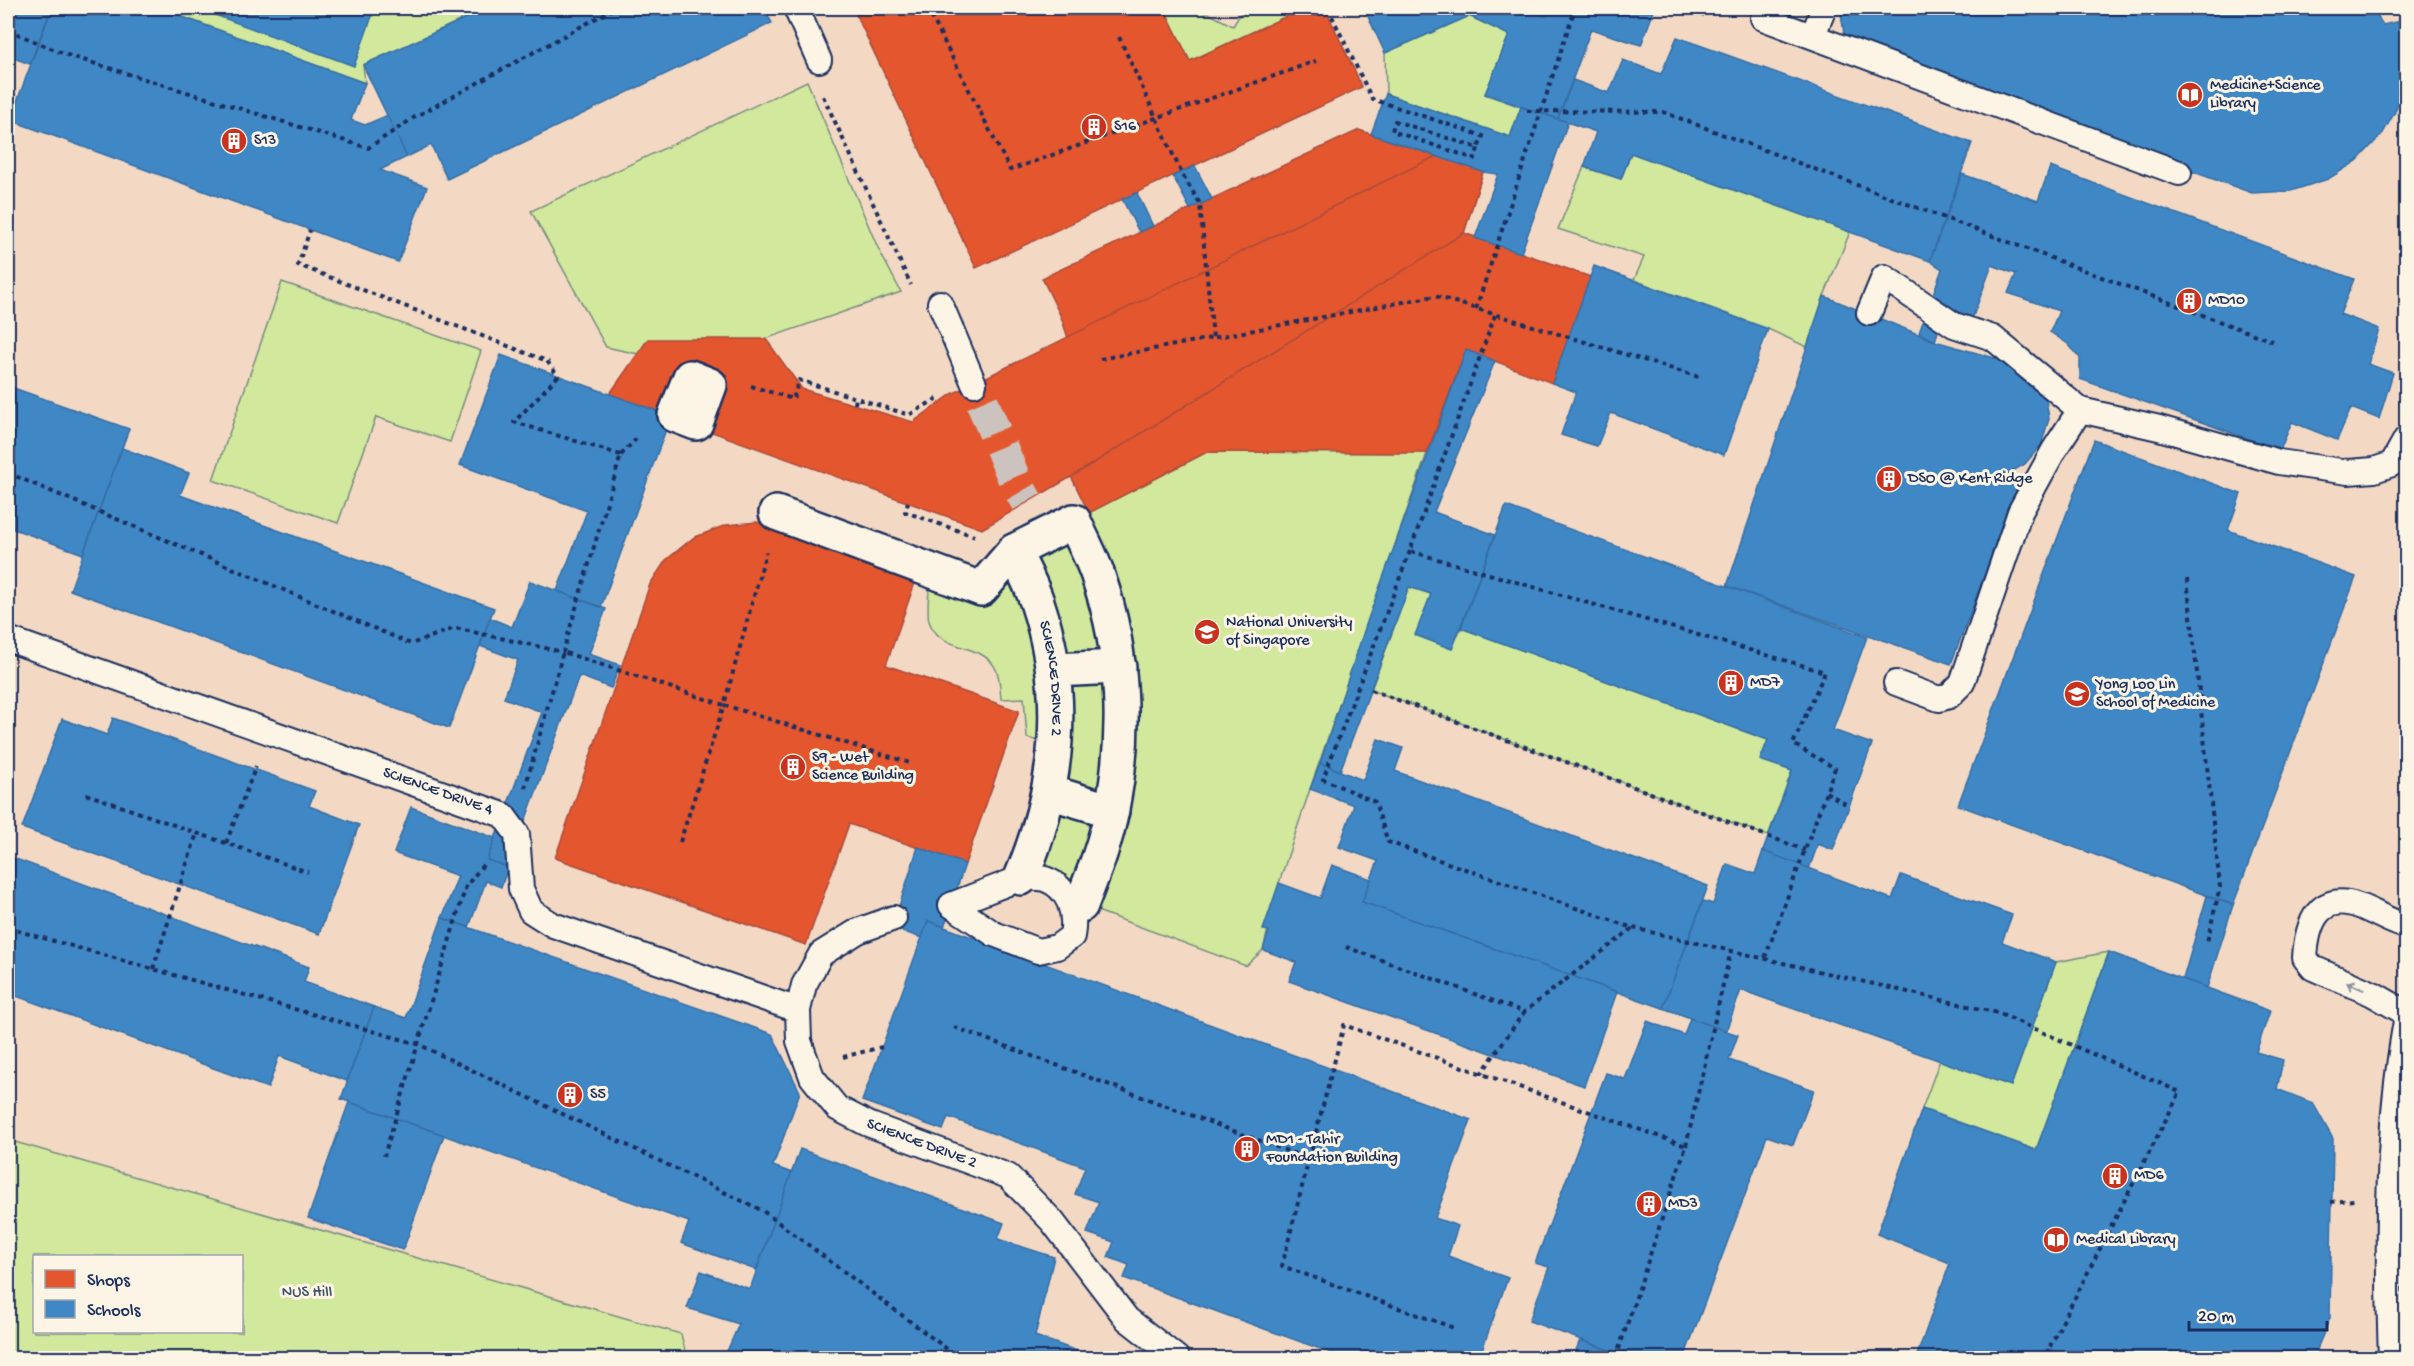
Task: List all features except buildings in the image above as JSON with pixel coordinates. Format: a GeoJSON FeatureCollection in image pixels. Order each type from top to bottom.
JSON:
{"type":"FeatureCollection","features":[{"type":"Feature","properties":{"kind":"street"},"geometry":{"type":"LineString","coordinates":[[776,513],[981,590],[1014,551],[1074,521],[1099,578],[1112,624],[1119,667],[1121,722],[1112,811],[1097,862],[1080,905]]}},
{"type":"Feature","properties":{"kind":"street","name":"SCIENCE DRIVE 2"},"geometry":{"type":"LineString","coordinates":[[1014,551],[1036,599],[1047,638],[1057,705],[1049,792],[1036,842],[1033,879]]}},
{"type":"Feature","properties":{"kind":"street"},"geometry":{"type":"LineString","coordinates":[[1053,670],[1119,667]]}},
{"type":"Feature","properties":{"kind":"street"},"geometry":{"type":"LineString","coordinates":[[1049,792],[1112,811]]}},
{"type":"Feature","properties":{"kind":"lane"},"geometry":{"type":"LineString","coordinates":[[796,8],[819,60]]}},
{"type":"Feature","properties":{"kind":"lane"},"geometry":{"type":"LineString","coordinates":[[1813,35],[1824,8]]}},
{"type":"Feature","properties":{"kind":"lane"},"geometry":{"type":"LineString","coordinates":[[1763,18],[2179,173]]}},
{"type":"Feature","properties":{"kind":"lane"},"geometry":{"type":"LineString","coordinates":[[1869,313],[1884,277],[1954,325],[1993,338],[2080,410],[2159,428],[2279,462],[2348,472],[2374,470],[2392,464],[2406,439]]}},
{"type":"Feature","properties":{"kind":"lane"},"geometry":{"type":"LineString","coordinates":[[940,303],[974,384]]}},
{"type":"Feature","properties":{"kind":"lane"},"geometry":{"type":"LineString","coordinates":[[1896,683],[1939,699],[1949,696],[1962,683],[2020,512],[2054,450],[2080,410]]}},
{"type":"Feature","properties":{"kind":"lane","name":"SCIENCE DRIVE 4"},"geometry":{"type":"LineString","coordinates":[[8,639],[503,815],[517,834],[520,889],[531,911],[553,925],[798,1010]]}},
{"type":"Feature","properties":{"kind":"lane"},"geometry":{"type":"LineString","coordinates":[[1033,879],[1061,890],[1072,906],[1074,922],[1072,936],[1058,947],[1038,951],[994,934],[951,905],[1033,879]]}},
{"type":"Feature","properties":{"kind":"lane"},"geometry":{"type":"LineString","coordinates":[[2406,926],[2357,905],[2346,902],[2328,904],[2317,912],[2306,944],[2305,958],[2313,968],[2373,994],[2406,1013]]}},
{"type":"Feature","properties":{"kind":"lane","name":"SCIENCE DRIVE 2"},"geometry":{"type":"LineString","coordinates":[[894,918],[858,931],[821,954],[804,985],[798,1010],[799,1041],[812,1077],[837,1108],[868,1124],[1008,1176],[1059,1229],[1127,1319],[1177,1359]]}},
{"type":"Feature","properties":{"kind":"lane"},"geometry":{"type":"LineString","coordinates":[[2391,1359],[2387,1239],[2392,1113],[2406,1021]]}},
{"type":"Feature","properties":{"kind":"path"},"geometry":{"type":"LineString","coordinates":[[8,30],[67,55],[368,148],[414,117],[615,8]]}},
{"type":"Feature","properties":{"kind":"path"},"geometry":{"type":"LineString","coordinates":[[927,8],[1010,170],[1316,61]]}},
{"type":"Feature","properties":{"kind":"path"},"geometry":{"type":"LineString","coordinates":[[1289,8],[1292,13]]}},
{"type":"Feature","properties":{"kind":"path"},"geometry":{"type":"LineString","coordinates":[[1328,8],[1372,99],[1483,136],[1475,159],[1392,131],[1395,121],[1478,148]]}},
{"type":"Feature","properties":{"kind":"path"},"geometry":{"type":"LineString","coordinates":[[1476,309],[1575,8]]}},
{"type":"Feature","properties":{"kind":"path"},"geometry":{"type":"LineString","coordinates":[[1119,37],[1181,172],[1200,204],[1213,338]]}},
{"type":"Feature","properties":{"kind":"path"},"geometry":{"type":"LineString","coordinates":[[819,87],[915,293]]}},
{"type":"Feature","properties":{"kind":"path"},"geometry":{"type":"LineString","coordinates":[[1527,111],[1663,112],[2277,343]]}},
{"type":"Feature","properties":{"kind":"path"},"geometry":{"type":"LineString","coordinates":[[310,230],[298,265],[547,360],[558,376],[514,422],[621,455],[524,789]]}},
{"type":"Feature","properties":{"kind":"path"},"geometry":{"type":"LineString","coordinates":[[1101,359],[1435,296],[1699,376]]}},
{"type":"Feature","properties":{"kind":"path"},"geometry":{"type":"LineString","coordinates":[[1495,315],[1410,551],[1323,779],[1376,802],[1388,842],[1633,928],[1998,1013],[2180,1092],[2044,1359]]}},
{"type":"Feature","properties":{"kind":"path"},"geometry":{"type":"LineString","coordinates":[[741,382],[793,399],[799,380],[909,416],[950,392]]}},
{"type":"Feature","properties":{"kind":"path"},"geometry":{"type":"LineString","coordinates":[[855,404],[856,398]]}},
{"type":"Feature","properties":{"kind":"path"},"geometry":{"type":"LineString","coordinates":[[8,473],[411,644],[455,628],[563,652],[910,764]]}},
{"type":"Feature","properties":{"kind":"path"},"geometry":{"type":"LineString","coordinates":[[908,502],[905,512],[979,538]]}},
{"type":"Feature","properties":{"kind":"path"},"geometry":{"type":"LineString","coordinates":[[680,842],[724,705],[776,513]]}},
{"type":"Feature","properties":{"kind":"path"},"geometry":{"type":"LineString","coordinates":[[1410,551],[1825,672],[1793,744],[1835,768],[1765,958]]}},
{"type":"Feature","properties":{"kind":"path"},"geometry":{"type":"LineString","coordinates":[[2187,579],[2220,887],[2207,942]]}},
{"type":"Feature","properties":{"kind":"path"},"geometry":{"type":"LineString","coordinates":[[1371,690],[1805,850]]}},
{"type":"Feature","properties":{"kind":"path"},"geometry":{"type":"LineString","coordinates":[[226,843],[268,731]]}},
{"type":"Feature","properties":{"kind":"path"},"geometry":{"type":"LineString","coordinates":[[1826,792],[1850,806]]}},
{"type":"Feature","properties":{"kind":"path"},"geometry":{"type":"LineString","coordinates":[[86,794],[308,872]]}},
{"type":"Feature","properties":{"kind":"path"},"geometry":{"type":"LineString","coordinates":[[153,969],[197,833]]}},
{"type":"Feature","properties":{"kind":"path"},"geometry":{"type":"LineString","coordinates":[[384,1156],[466,886],[488,860]]}},
{"type":"Feature","properties":{"kind":"path"},"geometry":{"type":"LineString","coordinates":[[8,928],[418,1044],[763,1211],[959,1359]]}},
{"type":"Feature","properties":{"kind":"path"},"geometry":{"type":"LineString","coordinates":[[1482,1074],[1524,1012],[1633,928]]}},
{"type":"Feature","properties":{"kind":"path"},"geometry":{"type":"LineString","coordinates":[[1346,947],[1524,1012]]}},
{"type":"Feature","properties":{"kind":"path"},"geometry":{"type":"LineString","coordinates":[[1616,1359],[1686,1146],[1731,951]]}},
{"type":"Feature","properties":{"kind":"path"},"geometry":{"type":"LineString","coordinates":[[1454,1328],[1282,1266],[1344,1025],[1686,1146]]}},
{"type":"Feature","properties":{"kind":"path"},"geometry":{"type":"LineString","coordinates":[[954,1027],[1309,1159]]}},
{"type":"Feature","properties":{"kind":"path"},"geometry":{"type":"LineString","coordinates":[[2331,1202],[2361,1199]]}},
{"type":"Feature","properties":{"kind":"shaded area","name":"National University of Singapore"},"geometry":{"type":"Polygon","coordinates":[[[8,8],[2406,8],[2406,1358],[8,1358],[8,8]]]}},
{"type":"Feature","properties":{"kind":"green space"},"geometry":{"type":"Polygon","coordinates":[[[158,8],[488,8],[363,65],[365,83],[158,8]]]}},
{"type":"Feature","properties":{"kind":"green space"},"geometry":{"type":"Polygon","coordinates":[[[1164,8],[1198,8],[1233,26],[1244,8],[1304,8],[1190,61],[1164,8]]]}},
{"type":"Feature","properties":{"kind":"green space"},"geometry":{"type":"Polygon","coordinates":[[[1469,16],[1509,35],[1485,94],[1521,107],[1510,137],[1386,94],[1385,53],[1469,16]]]}},
{"type":"Feature","properties":{"kind":"green space"},"geometry":{"type":"Polygon","coordinates":[[[807,81],[878,248],[901,292],[690,365],[606,347],[531,211],[807,81]]]}},
{"type":"Feature","properties":{"kind":"green space"},"geometry":{"type":"Polygon","coordinates":[[[1631,153],[1850,232],[1824,296],[1807,347],[1768,329],[1634,280],[1644,257],[1558,229],[1584,167],[1621,179],[1631,153]]]}},
{"type":"Feature","properties":{"kind":"green space"},"geometry":{"type":"Polygon","coordinates":[[[282,282],[481,351],[450,442],[376,417],[338,523],[213,480],[282,282]]]}},
{"type":"Feature","properties":{"kind":"green space"},"geometry":{"type":"Polygon","coordinates":[[[1207,452],[1427,453],[1310,789],[1279,883],[1263,950],[1246,966],[1081,905],[1021,878],[1054,745],[1027,738],[1024,698],[1001,699],[998,675],[992,663],[976,652],[940,637],[928,616],[931,570],[981,589],[1014,551],[1207,452]]]}},
{"type":"Feature","properties":{"kind":"green space"},"geometry":{"type":"Polygon","coordinates":[[[1409,587],[1431,594],[1416,635],[1452,649],[1461,628],[1768,740],[1761,760],[1792,771],[1768,836],[1371,690],[1409,587]]]}},
{"type":"Feature","properties":{"kind":"green space"},"geometry":{"type":"Polygon","coordinates":[[[2109,952],[2036,1150],[1922,1109],[1940,1060],[2011,1085],[2056,962],[2109,952]]]}},
{"type":"Feature","properties":{"kind":"green space","name":"NUS Hill"},"geometry":{"type":"Polygon","coordinates":[[[8,1140],[681,1334],[687,1358],[8,1358],[8,1140]]]}},
{"type":"Feature","properties":{"kind":"tunnel"},"geometry":{"type":"LineString","coordinates":[[982,402],[1016,483],[1027,502]]}},
{"type":"Feature","properties":{"kind":"place","name":"Medicine+Science Library"},"geometry":{"type":"Point","coordinates":[2190,95]}},
{"type":"Feature","properties":{"kind":"place","name":"S16"},"geometry":{"type":"Point","coordinates":[1094,127]}},
{"type":"Feature","properties":{"kind":"place","name":"S13"},"geometry":{"type":"Point","coordinates":[234,141]}},
{"type":"Feature","properties":{"kind":"place","name":"MD10"},"geometry":{"type":"Point","coordinates":[2189,301]}},
{"type":"Feature","properties":{"kind":"place","name":"DSO @ Kent Ridge"},"geometry":{"type":"Point","coordinates":[1889,479]}},
{"type":"Feature","properties":{"kind":"place","name":"National University of Singapore"},"geometry":{"type":"Point","coordinates":[1207,632]}},
{"type":"Feature","properties":{"kind":"place","name":"MD7"},"geometry":{"type":"Point","coordinates":[1731,683]}},
{"type":"Feature","properties":{"kind":"place","name":"Yong Loo Lin School of Medicine"},"geometry":{"type":"Point","coordinates":[2077,694]}},
{"type":"Feature","properties":{"kind":"place","name":"S9 - Wet Science Building"},"geometry":{"type":"Point","coordinates":[793,767]}},
{"type":"Feature","properties":{"kind":"place","name":"S5"},"geometry":{"type":"Point","coordinates":[570,1095]}},
{"type":"Feature","properties":{"kind":"place","name":"MD1 - Tahir Foundation Building"},"geometry":{"type":"Point","coordinates":[1247,1149]}},
{"type":"Feature","properties":{"kind":"place","name":"MD6"},"geometry":{"type":"Point","coordinates":[2115,1176]}},
{"type":"Feature","properties":{"kind":"place","name":"MD3"},"geometry":{"type":"Point","coordinates":[1649,1204]}},
{"type":"Feature","properties":{"kind":"place","name":"Medical Library"},"geometry":{"type":"Point","coordinates":[2056,1240]}}]}
